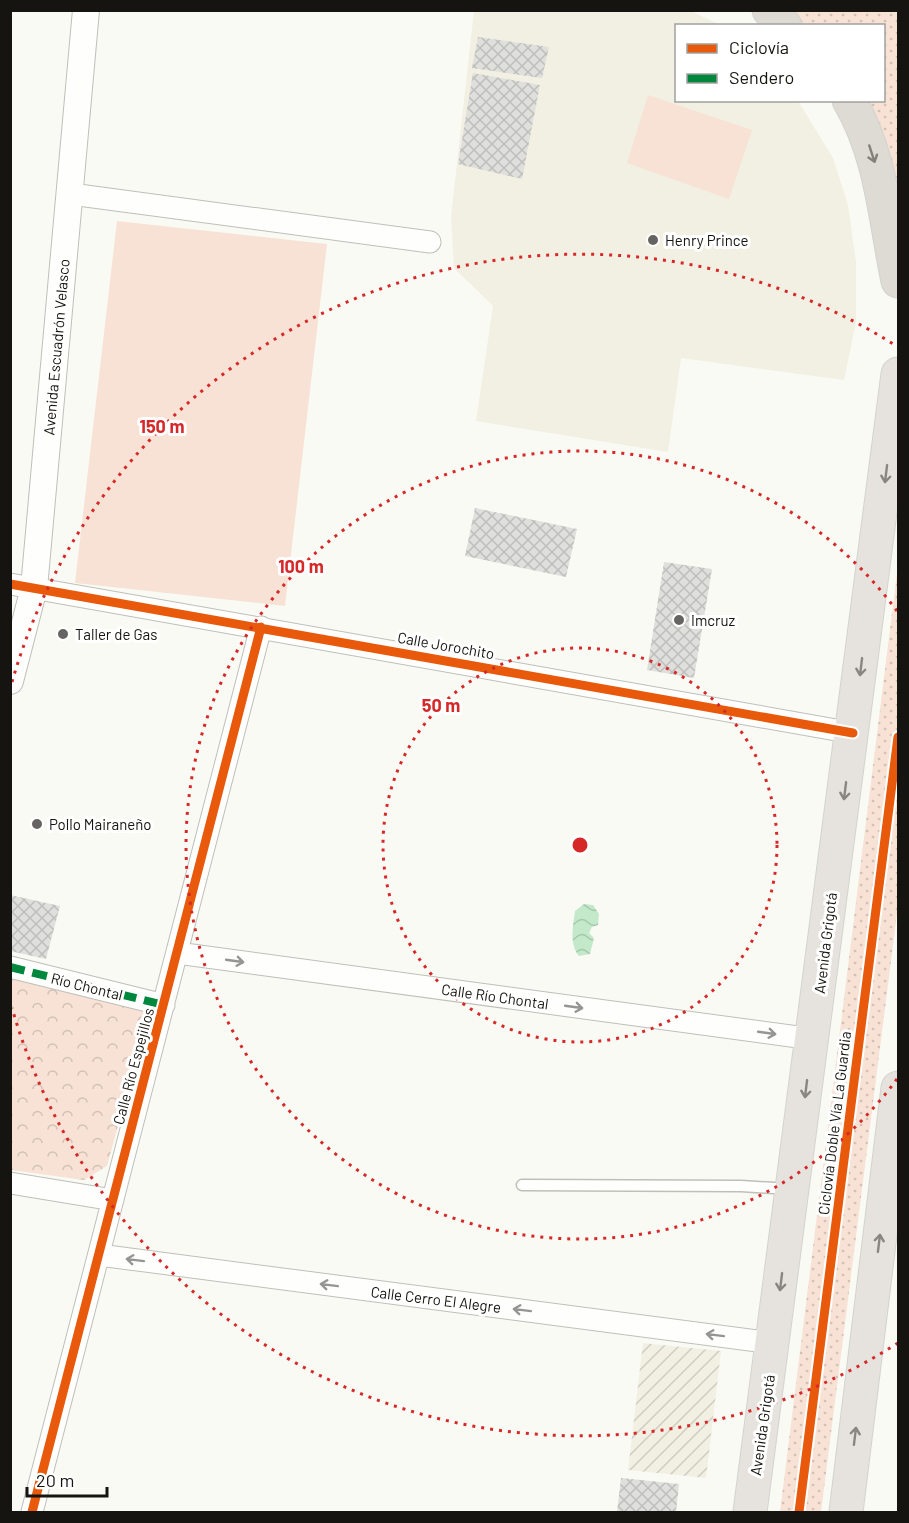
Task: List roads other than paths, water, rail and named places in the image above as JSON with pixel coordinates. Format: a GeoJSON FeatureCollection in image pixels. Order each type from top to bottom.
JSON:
{"type":"FeatureCollection","features":[{"type":"Feature","properties":{"kind":"highway"},"geometry":{"type":"LineString","coordinates":[[769,10],[783,24]]}},
{"type":"Feature","properties":{"kind":"highway"},"geometry":{"type":"LineString","coordinates":[[850,102],[873,152],[887,214],[898,281]]}},
{"type":"Feature","properties":{"kind":"main road","name":"Avenida Grigotá"},"geometry":{"type":"LineString","coordinates":[[750,1512],[898,374]]}},
{"type":"Feature","properties":{"kind":"main road"},"geometry":{"type":"LineString","coordinates":[[846,1512],[898,1093]]}},
{"type":"Feature","properties":{"kind":"street","name":"Avenida Escuadrón Velasco"},"geometry":{"type":"LineString","coordinates":[[10,681],[71,194],[86,10]]}},
{"type":"Feature","properties":{"kind":"street"},"geometry":{"type":"LineString","coordinates":[[71,194],[430,242]]}},
{"type":"Feature","properties":{"kind":"street","name":"Calle Jorochito"},"geometry":{"type":"LineString","coordinates":[[22,586],[852,733]]}},
{"type":"Feature","properties":{"kind":"street","name":"Calle Río Espejillos"},"geometry":{"type":"LineString","coordinates":[[32,1512],[261,627]]}},
{"type":"Feature","properties":{"kind":"street","name":"Calle Río Chontal"},"geometry":{"type":"LineString","coordinates":[[177,953],[813,1039]]}},
{"type":"Feature","properties":{"kind":"street","name":"Río Chontal"},"geometry":{"type":"LineString","coordinates":[[10,967],[164,1005]]}},
{"type":"Feature","properties":{"kind":"street"},"geometry":{"type":"LineString","coordinates":[[10,1183],[113,1200]]}},
{"type":"Feature","properties":{"kind":"street","name":"Calle Cerro El Alegre"},"geometry":{"type":"LineString","coordinates":[[99,1255],[773,1343]]}},
{"type":"Feature","properties":{"kind":"lane"},"geometry":{"type":"LineString","coordinates":[[522,1185],[741,1186],[793,1189]]}},
{"type":"Feature","properties":{"kind":"water"},"geometry":{"type":"Polygon","coordinates":[[[584,904],[593,905],[599,914],[598,925],[592,927],[589,933],[594,938],[590,954],[579,956],[574,946],[573,929],[575,911],[584,904]]]}},
{"type":"Feature","properties":{"kind":"place","name":"Henry Prince"},"geometry":{"type":"Point","coordinates":[653,240]}},
{"type":"Feature","properties":{"kind":"place","name":"Imcruz"},"geometry":{"type":"Point","coordinates":[679,620]}},
{"type":"Feature","properties":{"kind":"place","name":"Taller de Gas"},"geometry":{"type":"Point","coordinates":[63,634]}},
{"type":"Feature","properties":{"kind":"place","name":"Pollo Mairaneño"},"geometry":{"type":"Point","coordinates":[37,824]}}]}
